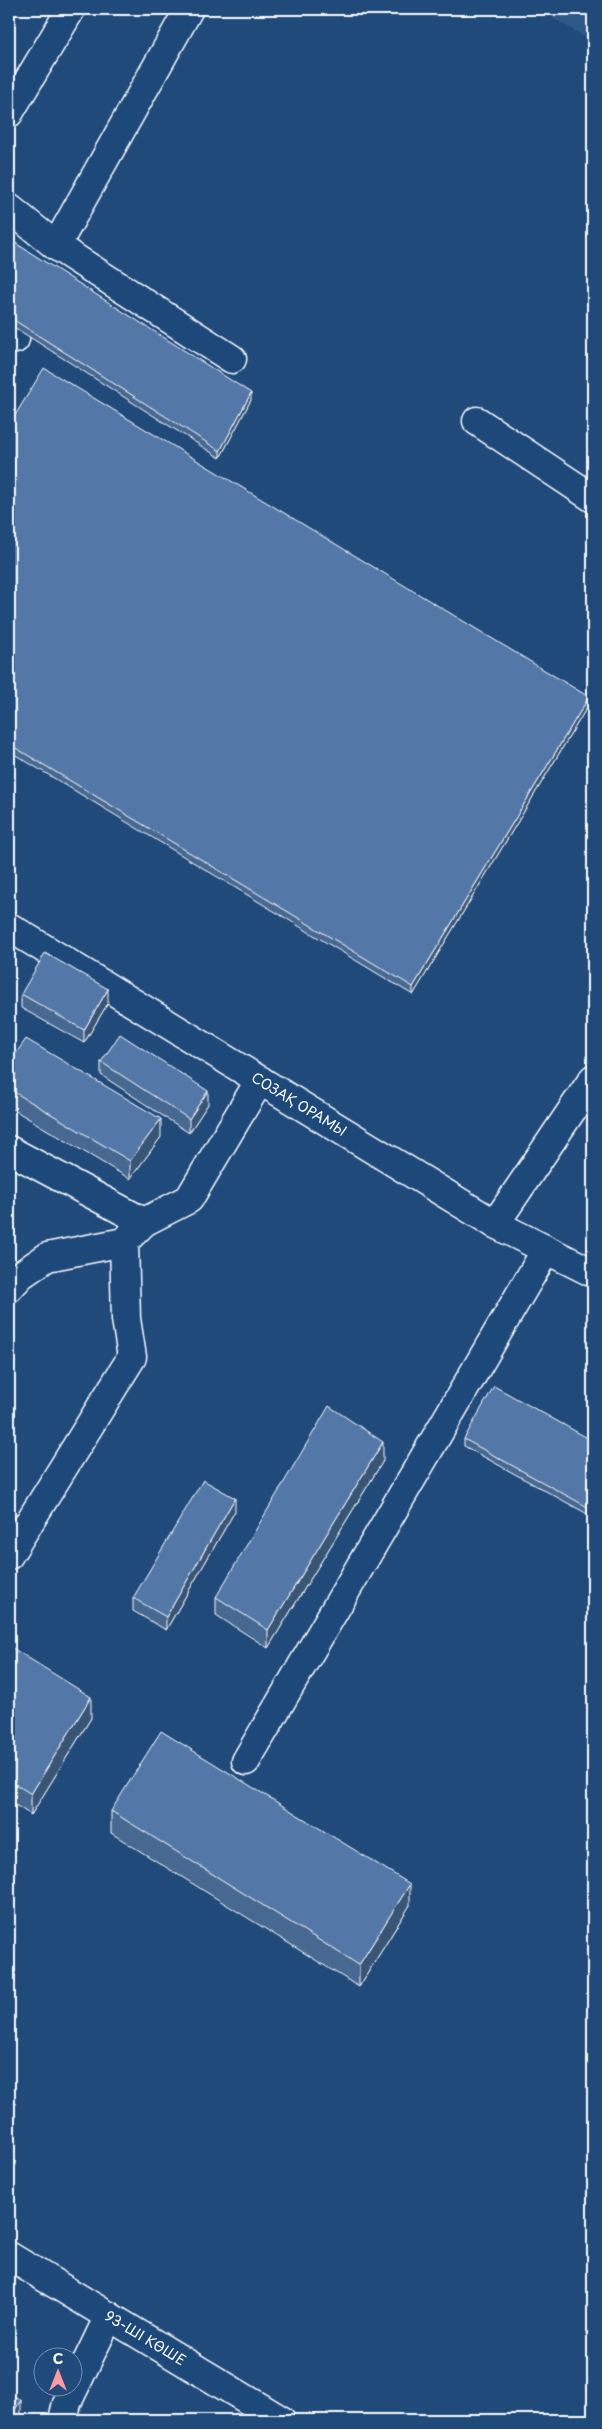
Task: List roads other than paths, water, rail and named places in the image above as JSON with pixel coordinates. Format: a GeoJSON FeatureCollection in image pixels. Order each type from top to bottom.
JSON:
{"type":"FeatureCollection","features":[{"type":"Feature","properties":{"kind":"lane"},"geometry":{"type":"LineString","coordinates":[[9,113],[71,9]]}},
{"type":"Feature","properties":{"kind":"lane"},"geometry":{"type":"LineString","coordinates":[[56,246],[189,9]]}},
{"type":"Feature","properties":{"kind":"lane"},"geometry":{"type":"LineString","coordinates":[[9,208],[56,246],[232,359]]}},
{"type":"Feature","properties":{"kind":"lane"},"geometry":{"type":"LineString","coordinates":[[477,421],[593,498]]}},
{"type":"Feature","properties":{"kind":"lane","name":"СОЗАҚ ОРАМЫ"},"geometry":{"type":"LineString","coordinates":[[9,927],[495,1224],[593,1273]]}},
{"type":"Feature","properties":{"kind":"lane"},"geometry":{"type":"LineString","coordinates":[[495,1224],[593,1079]]}},
{"type":"Feature","properties":{"kind":"lane"},"geometry":{"type":"LineString","coordinates":[[9,1288],[21,1275],[47,1257],[124,1242],[144,1222],[189,1199],[260,1080]]}},
{"type":"Feature","properties":{"kind":"lane"},"geometry":{"type":"LineString","coordinates":[[9,1150],[144,1222]]}},
{"type":"Feature","properties":{"kind":"lane"},"geometry":{"type":"LineString","coordinates":[[9,1556],[132,1357],[126,1319],[124,1242]]}},
{"type":"Feature","properties":{"kind":"lane"},"geometry":{"type":"LineString","coordinates":[[246,1761],[546,1250]]}},
{"type":"Feature","properties":{"kind":"lane","name":"93-ШІ КӨШЕ"},"geometry":{"type":"LineString","coordinates":[[9,2256],[281,2420]]}},
{"type":"Feature","properties":{"kind":"lane"},"geometry":{"type":"LineString","coordinates":[[63,2420],[67,2403],[109,2316]]}}]}
